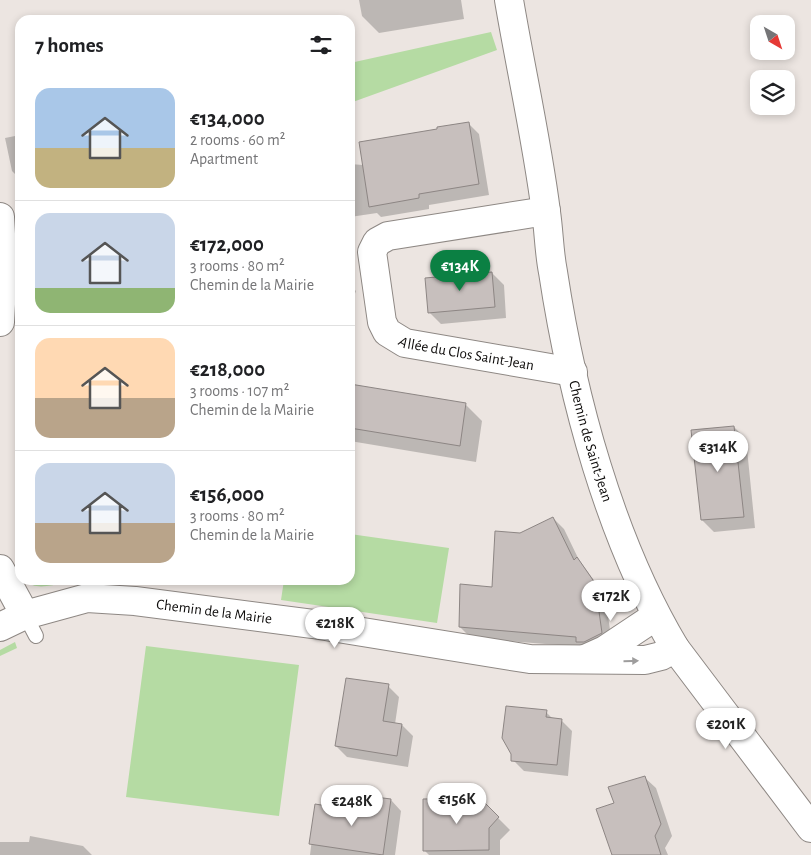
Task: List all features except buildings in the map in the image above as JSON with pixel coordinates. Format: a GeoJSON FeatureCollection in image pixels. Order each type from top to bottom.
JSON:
{"type":"FeatureCollection","features":[{"type":"Feature","properties":{"kind":"street","name":"Chemin de Saint-Jean"},"geometry":{"type":"LineString","coordinates":[[509,0],[546,211],[552,271],[573,372],[594,454],[612,509],[656,616],[675,648],[811,828]]}},
{"type":"Feature","properties":{"kind":"street","name":"Allée du Clos Saint-Jean"},"geometry":{"type":"LineString","coordinates":[[546,211],[388,236],[377,242],[372,252],[382,322],[387,332],[405,343],[573,372]]}},
{"type":"Feature","properties":{"kind":"street"},"geometry":{"type":"LineString","coordinates":[[0,217],[3,268],[0,322]]}},
{"type":"Feature","properties":{"kind":"street"},"geometry":{"type":"LineString","coordinates":[[0,569],[30,626]]}},
{"type":"Feature","properties":{"kind":"street","name":"Chemin de la Mairie"},"geometry":{"type":"LineString","coordinates":[[0,627],[30,626],[87,598],[135,601],[313,624],[530,659],[645,660],[661,656],[675,648]]}},
{"type":"Feature","properties":{"kind":"street","name":"Chemin de la Mairie"},"geometry":{"type":"LineString","coordinates":[[584,659],[605,650],[656,616]]}},
{"type":"Feature","properties":{"kind":"green space"},"geometry":{"type":"Polygon","coordinates":[[[491,32],[497,50],[355,101],[355,62],[491,32]]]}},
{"type":"Feature","properties":{"kind":"green space"},"geometry":{"type":"Polygon","coordinates":[[[355,535],[449,548],[437,623],[281,600],[283,585],[355,585],[355,535]]]}},
{"type":"Feature","properties":{"kind":"green space"},"geometry":{"type":"Polygon","coordinates":[[[15,642],[17,648],[0,656],[0,650],[15,642]]]}},
{"type":"Feature","properties":{"kind":"green space"},"geometry":{"type":"Polygon","coordinates":[[[146,646],[299,665],[279,816],[126,797],[146,646]]]}}]}
